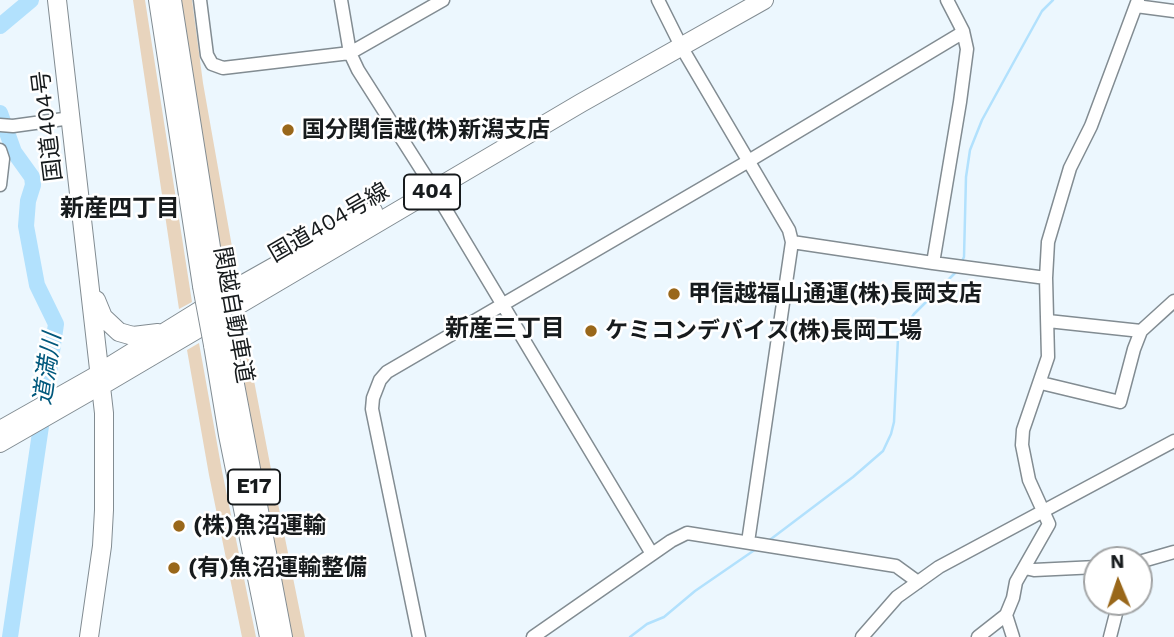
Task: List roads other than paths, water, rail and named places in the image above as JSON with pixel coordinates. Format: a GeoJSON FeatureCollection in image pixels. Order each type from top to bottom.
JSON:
{"type":"FeatureCollection","features":[{"type":"Feature","properties":{"kind":"highway","name":"国道404号"},"geometry":{"type":"LineString","coordinates":[[57,0],[100,379]]}},
{"type":"Feature","properties":{"kind":"highway","name":"関越自動車道"},"geometry":{"type":"LineString","coordinates":[[158,0],[269,637]]}},
{"type":"Feature","properties":{"kind":"highway","name":"関越自動車道"},"geometry":{"type":"LineString","coordinates":[[172,0],[209,283]]}},
{"type":"Feature","properties":{"kind":"highway","name":"国道404号線"},"geometry":{"type":"LineString","coordinates":[[680,43],[743,0]]}},
{"type":"Feature","properties":{"kind":"highway","name":"国道404号線"},"geometry":{"type":"LineString","coordinates":[[100,379],[431,185],[680,43],[764,0]]}},
{"type":"Feature","properties":{"kind":"highway","name":"国道404号線"},"geometry":{"type":"LineString","coordinates":[[100,379],[168,331],[238,287],[431,185]]}},
{"type":"Feature","properties":{"kind":"highway"},"geometry":{"type":"LineString","coordinates":[[89,280],[103,317],[119,332],[146,337],[168,331]]}},
{"type":"Feature","properties":{"kind":"highway","name":"関越自動車道"},"geometry":{"type":"LineString","coordinates":[[219,341],[283,637]]}},
{"type":"Feature","properties":{"kind":"highway"},"geometry":{"type":"LineString","coordinates":[[89,637],[102,546],[104,510],[106,452],[100,379]]}},
{"type":"Feature","properties":{"kind":"main road"},"geometry":{"type":"LineString","coordinates":[[0,429],[100,379]]}},
{"type":"Feature","properties":{"kind":"main road"},"geometry":{"type":"LineString","coordinates":[[0,444],[100,379]]}},
{"type":"Feature","properties":{"kind":"street"},"geometry":{"type":"LineString","coordinates":[[200,0],[207,55],[212,64],[223,68],[349,53],[443,0]]}},
{"type":"Feature","properties":{"kind":"street"},"geometry":{"type":"LineString","coordinates":[[341,0],[349,53],[652,554]]}},
{"type":"Feature","properties":{"kind":"street"},"geometry":{"type":"LineString","coordinates":[[658,0],[747,162],[789,230],[792,242],[748,542]]}},
{"type":"Feature","properties":{"kind":"street"},"geometry":{"type":"LineString","coordinates":[[933,263],[967,49],[963,31],[947,0]]}},
{"type":"Feature","properties":{"kind":"street"},"geometry":{"type":"LineString","coordinates":[[978,637],[1006,615],[1016,582],[1049,524],[1029,480],[1022,445],[1023,430],[1048,357],[1045,278],[1048,242],[1066,178],[1091,126],[1137,3],[1174,11]]}},
{"type":"Feature","properties":{"kind":"street"},"geometry":{"type":"LineString","coordinates":[[419,637],[372,409],[380,380],[387,372],[747,162],[963,31]]}},
{"type":"Feature","properties":{"kind":"street"},"geometry":{"type":"LineString","coordinates":[[0,125],[13,126],[71,118]]}},
{"type":"Feature","properties":{"kind":"street"},"geometry":{"type":"LineString","coordinates":[[0,150],[3,159],[0,185]]}},
{"type":"Feature","properties":{"kind":"street"},"geometry":{"type":"LineString","coordinates":[[792,242],[1045,278]]}},
{"type":"Feature","properties":{"kind":"street"},"geometry":{"type":"LineString","coordinates":[[1041,383],[1120,402],[1141,331],[1174,300]]}},
{"type":"Feature","properties":{"kind":"street"},"geometry":{"type":"LineString","coordinates":[[1048,321],[1141,331]]}},
{"type":"Feature","properties":{"kind":"street"},"geometry":{"type":"LineString","coordinates":[[862,637],[897,597],[939,568],[1174,441]]}},
{"type":"Feature","properties":{"kind":"street"},"geometry":{"type":"LineString","coordinates":[[533,637],[652,554],[687,533],[896,566],[918,582]]}},
{"type":"Feature","properties":{"kind":"street"},"geometry":{"type":"LineString","coordinates":[[1153,558],[1174,552]]}},
{"type":"Feature","properties":{"kind":"street"},"geometry":{"type":"LineString","coordinates":[[1025,568],[1034,570],[1083,567]]}},
{"type":"Feature","properties":{"kind":"street"},"geometry":{"type":"LineString","coordinates":[[1006,615],[1013,637]]}},
{"type":"Feature","properties":{"kind":"street"},"geometry":{"type":"LineString","coordinates":[[1110,637],[1115,616]]}},
{"type":"Feature","properties":{"kind":"waterway","name":"道満川"},"geometry":{"type":"LineString","coordinates":[[0,26],[31,0]]}},
{"type":"Feature","properties":{"kind":"waterway"},"geometry":{"type":"LineString","coordinates":[[961,263],[964,257],[966,177],[970,150],[982,120],[1042,11],[1053,0]]}},
{"type":"Feature","properties":{"kind":"waterway","name":"道満川"},"geometry":{"type":"LineString","coordinates":[[0,113],[14,152],[32,177],[26,226],[37,285],[56,324],[10,637]]}},
{"type":"Feature","properties":{"kind":"waterway"},"geometry":{"type":"LineString","coordinates":[[767,542],[883,451],[894,422],[898,338],[914,314],[956,272]]}},
{"type":"Feature","properties":{"kind":"waterway"},"geometry":{"type":"LineString","coordinates":[[630,637],[647,624],[664,617],[695,591],[756,549]]}},
{"type":"Feature","properties":{"kind":"place","name":"国分関信越(株)新潟支店"},"geometry":{"type":"Point","coordinates":[288,130]}},
{"type":"Feature","properties":{"kind":"place","name":"甲信越福山通運(株)長岡支店"},"geometry":{"type":"Point","coordinates":[674,294]}},
{"type":"Feature","properties":{"kind":"place","name":"ケミコンデバイス(株)長岡工場"},"geometry":{"type":"Point","coordinates":[591,331]}},
{"type":"Feature","properties":{"kind":"place","name":"(株)魚沼運輸"},"geometry":{"type":"Point","coordinates":[179,526]}},
{"type":"Feature","properties":{"kind":"place","name":"(有)魚沼運輸整備"},"geometry":{"type":"Point","coordinates":[174,568]}},
{"type":"Feature","properties":{"kind":"district","name":"新産四丁目"},"geometry":{"type":"Point","coordinates":[120,209]}},
{"type":"Feature","properties":{"kind":"district","name":"新産三丁目"},"geometry":{"type":"Point","coordinates":[505,329]}}]}
